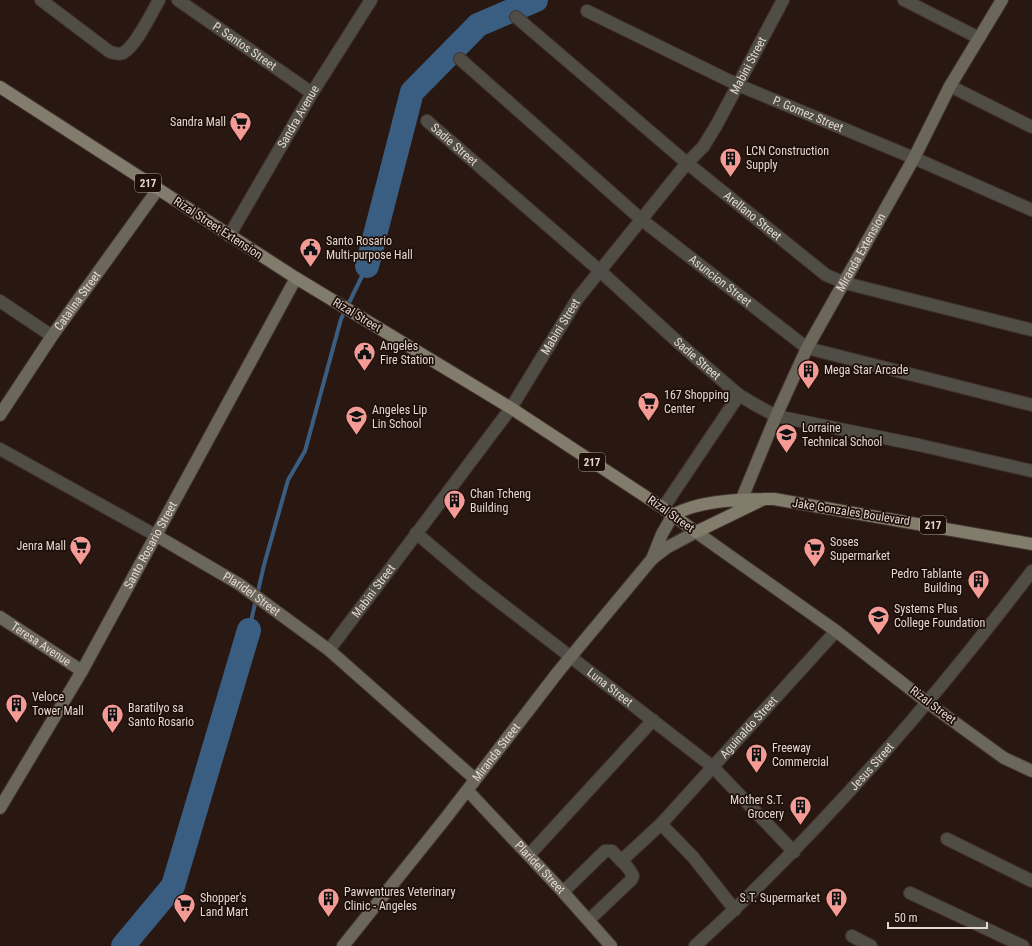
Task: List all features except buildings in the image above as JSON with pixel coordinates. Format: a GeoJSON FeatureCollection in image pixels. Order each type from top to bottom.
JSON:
{"type":"FeatureCollection","features":[{"type":"Feature","properties":{"kind":"main road","name":"Miranda Extension"},"geometry":{"type":"LineString","coordinates":[[737,513],[776,416],[807,348],[914,158],[950,86],[1002,0]]}},
{"type":"Feature","properties":{"kind":"main road","name":"Rizal Street Extension"},"geometry":{"type":"LineString","coordinates":[[0,87],[296,278]]}},
{"type":"Feature","properties":{"kind":"main road","name":"Catalina Street"},"geometry":{"type":"LineString","coordinates":[[0,415],[52,336],[158,190]]}},
{"type":"Feature","properties":{"kind":"main road","name":"Rizal Street"},"geometry":{"type":"LineString","coordinates":[[296,278],[510,408],[663,508],[836,631],[928,703],[1004,758],[1032,771]]}},
{"type":"Feature","properties":{"kind":"main road","name":"Santo Rosario Street"},"geometry":{"type":"LineString","coordinates":[[0,808],[82,671],[157,536],[296,278]]}},
{"type":"Feature","properties":{"kind":"main road","name":"Jake Gonzales Boulevard"},"geometry":{"type":"LineString","coordinates":[[673,515],[684,509],[693,507],[741,500],[764,499],[833,508],[1032,544]]}},
{"type":"Feature","properties":{"kind":"main road"},"geometry":{"type":"LineString","coordinates":[[696,532],[764,499]]}},
{"type":"Feature","properties":{"kind":"main road","name":"Miranda Street"},"geometry":{"type":"LineString","coordinates":[[652,559],[662,534],[673,515]]}},
{"type":"Feature","properties":{"kind":"main road","name":"Miranda Street"},"geometry":{"type":"LineString","coordinates":[[343,946],[468,791],[475,779],[571,658],[652,559],[666,548],[696,532]]}},
{"type":"Feature","properties":{"kind":"main road","name":"Plaridel Street"},"geometry":{"type":"LineString","coordinates":[[157,536],[239,584],[329,650],[475,779]]}},
{"type":"Feature","properties":{"kind":"main road","name":"Teresa Avenue"},"geometry":{"type":"LineString","coordinates":[[0,617],[82,671]]}},
{"type":"Feature","properties":{"kind":"main road","name":"Plaridel Street"},"geometry":{"type":"LineString","coordinates":[[468,791],[589,920],[611,946]]}},
{"type":"Feature","properties":{"kind":"street"},"geometry":{"type":"LineString","coordinates":[[41,0],[110,52],[122,54],[130,48],[159,0]]}},
{"type":"Feature","properties":{"kind":"street","name":"P. Santos Street"},"geometry":{"type":"LineString","coordinates":[[178,0],[312,93]]}},
{"type":"Feature","properties":{"kind":"street","name":"Sandra Avenue"},"geometry":{"type":"LineString","coordinates":[[229,236],[312,93],[371,0]]}},
{"type":"Feature","properties":{"kind":"street","name":"Mabini Street"},"geometry":{"type":"LineString","coordinates":[[329,650],[510,408],[566,314],[599,270],[687,164],[703,147],[783,0]]}},
{"type":"Feature","properties":{"kind":"street"},"geometry":{"type":"LineString","coordinates":[[904,0],[979,38]]}},
{"type":"Feature","properties":{"kind":"street","name":"P. Gomez Street"},"geometry":{"type":"LineString","coordinates":[[587,11],[738,85],[914,158],[1032,210]]}},
{"type":"Feature","properties":{"kind":"street","name":"Arellano Street"},"geometry":{"type":"LineString","coordinates":[[516,17],[687,164],[826,275],[844,283],[1032,330]]}},
{"type":"Feature","properties":{"kind":"street","name":"Asuncion Street"},"geometry":{"type":"LineString","coordinates":[[460,59],[642,220],[807,348],[1032,405]]}},
{"type":"Feature","properties":{"kind":"street"},"geometry":{"type":"LineString","coordinates":[[950,86],[1032,127]]}},
{"type":"Feature","properties":{"kind":"street","name":"Sadie Street"},"geometry":{"type":"LineString","coordinates":[[427,121],[599,270],[739,395],[776,416],[919,445],[1032,471]]}},
{"type":"Feature","properties":{"kind":"street"},"geometry":{"type":"LineString","coordinates":[[0,301],[52,336]]}},
{"type":"Feature","properties":{"kind":"street"},"geometry":{"type":"LineString","coordinates":[[663,508],[739,395]]}},
{"type":"Feature","properties":{"kind":"street","name":"Plaridel Street"},"geometry":{"type":"LineString","coordinates":[[0,449],[157,536]]}},
{"type":"Feature","properties":{"kind":"street","name":"Luna Street"},"geometry":{"type":"LineString","coordinates":[[416,533],[475,583],[713,767],[794,852]]}},
{"type":"Feature","properties":{"kind":"street","name":"Jesus Street"},"geometry":{"type":"LineString","coordinates":[[695,946],[735,910],[794,852],[928,703],[1032,571]]}},
{"type":"Feature","properties":{"kind":"street","name":"Aguinaldo Street"},"geometry":{"type":"LineString","coordinates":[[621,861],[661,824],[836,631]]}},
{"type":"Feature","properties":{"kind":"street"},"geometry":{"type":"LineString","coordinates":[[529,855],[653,720]]}},
{"type":"Feature","properties":{"kind":"street"},"geometry":{"type":"LineString","coordinates":[[661,824],[693,857],[735,910]]}},
{"type":"Feature","properties":{"kind":"street"},"geometry":{"type":"LineString","coordinates":[[947,839],[1032,881]]}},
{"type":"Feature","properties":{"kind":"street"},"geometry":{"type":"LineString","coordinates":[[563,892],[605,851],[612,851],[631,872],[631,880],[589,920]]}},
{"type":"Feature","properties":{"kind":"street"},"geometry":{"type":"LineString","coordinates":[[910,893],[1023,946]]}},
{"type":"Feature","properties":{"kind":"street"},"geometry":{"type":"LineString","coordinates":[[852,936],[871,946]]}},
{"type":"Feature","properties":{"kind":"waterway"},"geometry":{"type":"LineString","coordinates":[[367,266],[412,92],[478,25],[536,0]]}},
{"type":"Feature","properties":{"kind":"waterway"},"geometry":{"type":"LineString","coordinates":[[249,630],[264,565],[288,480],[305,451],[341,319],[367,266]]}},
{"type":"Feature","properties":{"kind":"waterway"},"geometry":{"type":"LineString","coordinates":[[123,946],[173,886],[249,630]]}},
{"type":"Feature","properties":{"kind":"place","name":"Sandra Mall"},"geometry":{"type":"Point","coordinates":[241,142]}},
{"type":"Feature","properties":{"kind":"place","name":"LCN Construction Supply"},"geometry":{"type":"Point","coordinates":[730,178]}},
{"type":"Feature","properties":{"kind":"place","name":"Santo Rosario Multi-purpose Hall"},"geometry":{"type":"Point","coordinates":[311,268]}},
{"type":"Feature","properties":{"kind":"place","name":"Angeles Fire Station"},"geometry":{"type":"Point","coordinates":[365,372]}},
{"type":"Feature","properties":{"kind":"place","name":"Mega Star Arcade"},"geometry":{"type":"Point","coordinates":[808,390]}},
{"type":"Feature","properties":{"kind":"place","name":"167 Shopping Center"},"geometry":{"type":"Point","coordinates":[648,422]}},
{"type":"Feature","properties":{"kind":"place","name":"Angeles Lip Lin School"},"geometry":{"type":"Point","coordinates":[356,436]}},
{"type":"Feature","properties":{"kind":"place","name":"Lorraine Technical School"},"geometry":{"type":"Point","coordinates":[786,454]}},
{"type":"Feature","properties":{"kind":"place","name":"Chan Tcheng Building"},"geometry":{"type":"Point","coordinates":[455,520]}},
{"type":"Feature","properties":{"kind":"place","name":"Jenra Mall"},"geometry":{"type":"Point","coordinates":[81,566]}},
{"type":"Feature","properties":{"kind":"place","name":"Soses Supermarket"},"geometry":{"type":"Point","coordinates":[814,568]}},
{"type":"Feature","properties":{"kind":"place","name":"Pedro Tablante Building"},"geometry":{"type":"Point","coordinates":[978,600]}},
{"type":"Feature","properties":{"kind":"place","name":"Systems Plus College Foundation"},"geometry":{"type":"Point","coordinates":[878,636]}},
{"type":"Feature","properties":{"kind":"place","name":"Veloce Tower Mall"},"geometry":{"type":"Point","coordinates":[17,724]}},
{"type":"Feature","properties":{"kind":"place","name":"Baratilyo sa Santo Rosario"},"geometry":{"type":"Point","coordinates":[113,734]}},
{"type":"Feature","properties":{"kind":"place","name":"Freeway Commercial"},"geometry":{"type":"Point","coordinates":[757,774]}},
{"type":"Feature","properties":{"kind":"place","name":"Mother S.T. Grocery"},"geometry":{"type":"Point","coordinates":[800,826]}},
{"type":"Feature","properties":{"kind":"place","name":"Pawventures Veterinary Clinic - Angeles"},"geometry":{"type":"Point","coordinates":[328,918]}},
{"type":"Feature","properties":{"kind":"place","name":"S.T. Supermarket"},"geometry":{"type":"Point","coordinates":[836,918]}},
{"type":"Feature","properties":{"kind":"place","name":"Shopper's Land Mart"},"geometry":{"type":"Point","coordinates":[185,924]}}]}
